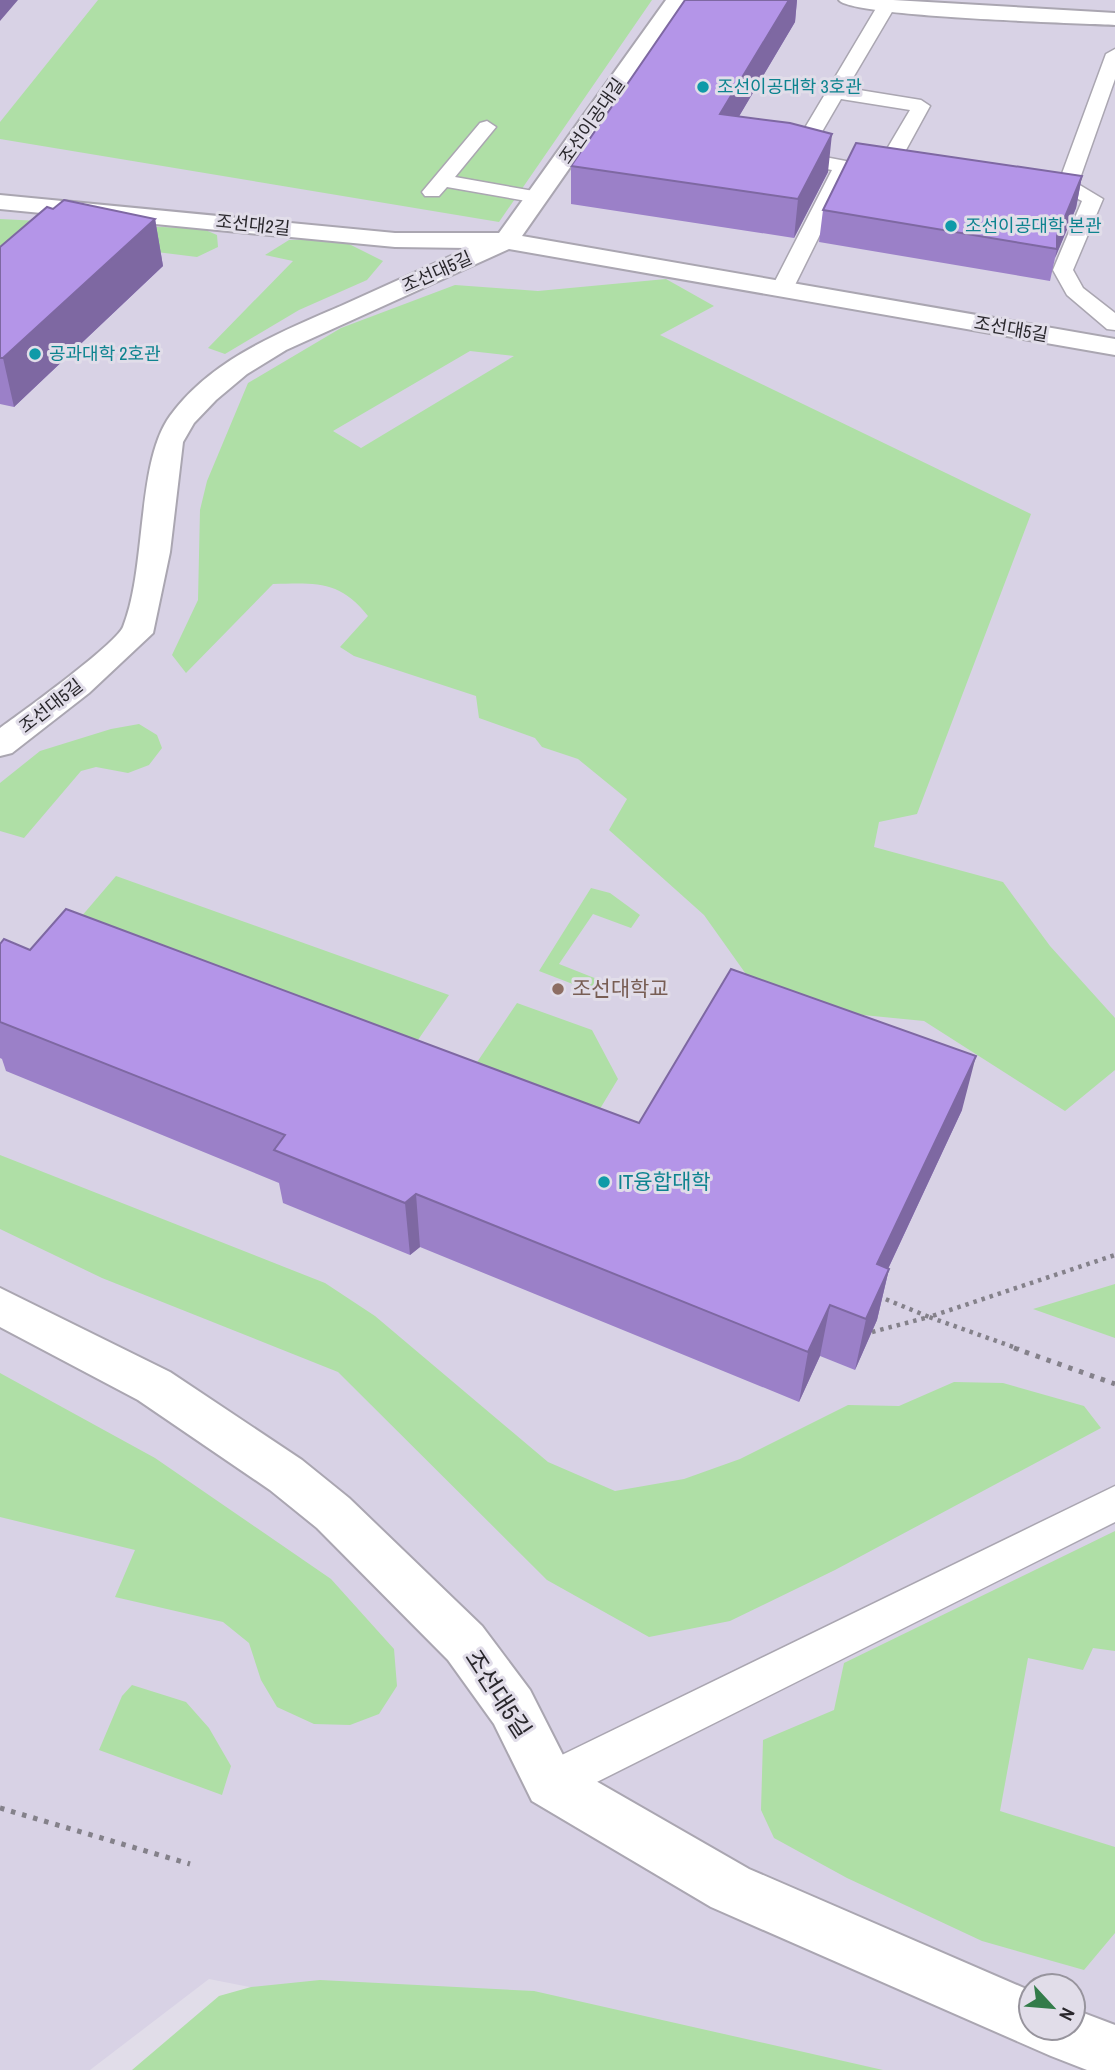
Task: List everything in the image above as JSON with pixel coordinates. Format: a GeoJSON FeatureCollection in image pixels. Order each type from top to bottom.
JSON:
{"type":"FeatureCollection","features":[{"type":"Feature","properties":{"kind":"street","name":"조선이공대길"},"geometry":{"type":"LineString","coordinates":[[506,242],[677,0]]}},
{"type":"Feature","properties":{"kind":"street"},"geometry":{"type":"LineString","coordinates":[[849,0],[887,5],[1115,19]]}},
{"type":"Feature","properties":{"kind":"street","name":"조선대2길"},"geometry":{"type":"LineString","coordinates":[[0,202],[395,240],[506,242]]}},
{"type":"Feature","properties":{"kind":"street","name":"조선대5길"},"geometry":{"type":"LineString","coordinates":[[0,745],[77,686],[137,633],[155,552],[169,442],[182,419],[206,394],[237,368],[277,344],[506,242],[1115,347]]}},
{"type":"Feature","properties":{"kind":"street","name":"조선대5길"},"geometry":{"type":"LineString","coordinates":[[0,1306],[154,1386],[286,1475],[333,1513],[465,1643],[512,1707],[550,1783]]}},
{"type":"Feature","properties":{"kind":"street"},"geometry":{"type":"LineString","coordinates":[[550,1783],[730,1888],[1017,2013]]}},
{"type":"Feature","properties":{"kind":"street"},"geometry":{"type":"LineString","coordinates":[[1087,2042],[1115,2053]]}},
{"type":"Feature","properties":{"kind":"lane"},"geometry":{"type":"LineString","coordinates":[[887,5],[797,158],[844,166],[880,158],[918,163]]}},
{"type":"Feature","properties":{"kind":"lane"},"geometry":{"type":"LineString","coordinates":[[1067,186],[1115,54]]}},
{"type":"Feature","properties":{"kind":"lane"},"geometry":{"type":"LineString","coordinates":[[835,93],[921,106],[891,159]]}},
{"type":"Feature","properties":{"kind":"lane"},"geometry":{"type":"LineString","coordinates":[[487,127],[436,186],[538,198]]}},
{"type":"Feature","properties":{"kind":"lane"},"geometry":{"type":"LineString","coordinates":[[782,289],[844,166]]}},
{"type":"Feature","properties":{"kind":"lane"},"geometry":{"type":"LineString","coordinates":[[1013,178],[1067,186],[1093,199],[1063,270],[1074,291],[1115,324]]}},
{"type":"Feature","properties":{"kind":"lane"},"geometry":{"type":"LineString","coordinates":[[550,1783],[1115,1503]]}},
{"type":"Feature","properties":{"kind":"path"},"geometry":{"type":"LineString","coordinates":[[872,1332],[929,1317],[1115,1255]]}},
{"type":"Feature","properties":{"kind":"path"},"geometry":{"type":"LineString","coordinates":[[866,1291],[929,1317],[1115,1384]]}},
{"type":"Feature","properties":{"kind":"path"},"geometry":{"type":"LineString","coordinates":[[0,1808],[190,1864]]}},
{"type":"Feature","properties":{"kind":"shaded area","name":"조선대학교"},"geometry":{"type":"Polygon","coordinates":[[[0,0],[1115,0],[1115,2070],[666,2070],[209,1979],[90,2070],[0,2070],[0,0]]]}},
{"type":"Feature","properties":{"kind":"green space"},"geometry":{"type":"Polygon","coordinates":[[[98,0],[652,0],[499,222],[0,139],[0,122],[98,0]]]}},
{"type":"Feature","properties":{"kind":"green space"},"geometry":{"type":"Polygon","coordinates":[[[0,219],[203,229],[217,235],[218,247],[197,257],[76,242],[0,272],[0,219]]]}},
{"type":"Feature","properties":{"kind":"green space"},"geometry":{"type":"Polygon","coordinates":[[[339,239],[383,261],[367,280],[299,310],[225,354],[208,348],[293,261],[265,255],[289,240],[339,239]]]}},
{"type":"Feature","properties":{"kind":"green space"},"geometry":{"type":"Polygon","coordinates":[[[666,279],[714,306],[660,335],[1031,514],[917,814],[879,822],[874,847],[1003,882],[1050,946],[1115,1018],[1115,1070],[1065,1111],[924,1021],[822,1011],[753,984],[704,915],[609,830],[627,799],[578,759],[542,747],[535,738],[479,718],[476,696],[354,656],[340,647],[368,616],[358,604],[337,590],[314,584],[273,584],[186,673],[172,655],[198,600],[200,510],[207,481],[248,383],[341,328],[455,285],[538,291],[666,279]],[[470,351],[333,431],[361,448],[514,356],[470,351]]]}},
{"type":"Feature","properties":{"kind":"green space"},"geometry":{"type":"Polygon","coordinates":[[[139,724],[157,735],[162,748],[149,765],[128,773],[96,767],[81,771],[24,838],[0,831],[0,783],[40,751],[111,729],[139,724]]]}},
{"type":"Feature","properties":{"kind":"green space"},"geometry":{"type":"Polygon","coordinates":[[[116,876],[449,995],[402,1063],[63,938],[116,876]]]}},
{"type":"Feature","properties":{"kind":"green space"},"geometry":{"type":"Polygon","coordinates":[[[591,888],[610,893],[640,915],[631,928],[593,914],[559,964],[597,979],[596,993],[539,971],[591,888]]]}},
{"type":"Feature","properties":{"kind":"green space"},"geometry":{"type":"Polygon","coordinates":[[[517,1003],[592,1030],[618,1079],[589,1127],[465,1080],[517,1003]]]}},
{"type":"Feature","properties":{"kind":"green space"},"geometry":{"type":"Polygon","coordinates":[[[0,1155],[325,1283],[375,1316],[548,1462],[615,1491],[684,1479],[740,1459],[848,1405],[899,1406],[954,1382],[1003,1383],[1084,1406],[1101,1428],[835,1570],[730,1621],[649,1637],[547,1580],[338,1372],[102,1278],[0,1229],[0,1155]]]}},
{"type":"Feature","properties":{"kind":"green space"},"geometry":{"type":"Polygon","coordinates":[[[1115,1284],[1115,1338],[1033,1309],[1115,1284]]]}},
{"type":"Feature","properties":{"kind":"green space"},"geometry":{"type":"Polygon","coordinates":[[[0,1373],[155,1458],[331,1579],[394,1649],[397,1686],[379,1714],[350,1725],[314,1724],[277,1707],[261,1680],[249,1643],[223,1622],[115,1597],[135,1550],[0,1517],[0,1373]]]}},
{"type":"Feature","properties":{"kind":"green space"},"geometry":{"type":"Polygon","coordinates":[[[1115,1531],[1115,1651],[1093,1648],[1083,1670],[1028,1658],[1000,1811],[1115,1847],[1115,1933],[1084,1970],[982,1941],[847,1878],[774,1838],[761,1810],[763,1740],[834,1710],[844,1663],[1115,1531]]]}},
{"type":"Feature","properties":{"kind":"green space"},"geometry":{"type":"Polygon","coordinates":[[[132,1685],[186,1702],[209,1728],[231,1766],[222,1795],[99,1750],[122,1696],[132,1685]]]}},
{"type":"Feature","properties":{"kind":"green space"},"geometry":{"type":"Polygon","coordinates":[[[320,1980],[534,1991],[883,2070],[132,2070],[219,1996],[251,1987],[320,1980]]]}},
{"type":"Feature","properties":{"kind":"building","name":"조선이공대학 3호관"},"geometry":{"type":"Polygon","coordinates":[[[685,0],[789,0],[720,114],[790,123],[832,134],[798,199],[571,166],[685,0]]]}},
{"type":"Feature","properties":{"kind":"building"},"geometry":{"type":"Polygon","coordinates":[[[856,143],[1082,176],[1057,236],[1057,249],[823,210],[856,143]]]}},
{"type":"Feature","properties":{"kind":"building"},"geometry":{"type":"Polygon","coordinates":[[[64,200],[155,219],[0,358],[0,247],[47,207],[53,209],[64,200]]]}},
{"type":"Feature","properties":{"kind":"building","name":"IT융합대학"},"geometry":{"type":"Polygon","coordinates":[[[66,909],[639,1123],[731,969],[976,1056],[877,1264],[889,1269],[866,1319],[830,1305],[808,1352],[416,1194],[405,1203],[274,1150],[285,1135],[0,1022],[0,944],[4,939],[30,950],[66,909]]]}},
{"type":"Feature","properties":{"kind":"place","name":"조선이공대학 3호관"},"geometry":{"type":"Point","coordinates":[703,87]}},
{"type":"Feature","properties":{"kind":"place","name":"조선이공대학 본관"},"geometry":{"type":"Point","coordinates":[951,226]}},
{"type":"Feature","properties":{"kind":"place","name":"공과대학 2호관"},"geometry":{"type":"Point","coordinates":[35,354]}},
{"type":"Feature","properties":{"kind":"place","name":"조선대학교"},"geometry":{"type":"Point","coordinates":[558,989]}},
{"type":"Feature","properties":{"kind":"place","name":"IT융합대학"},"geometry":{"type":"Point","coordinates":[604,1182]}}]}
